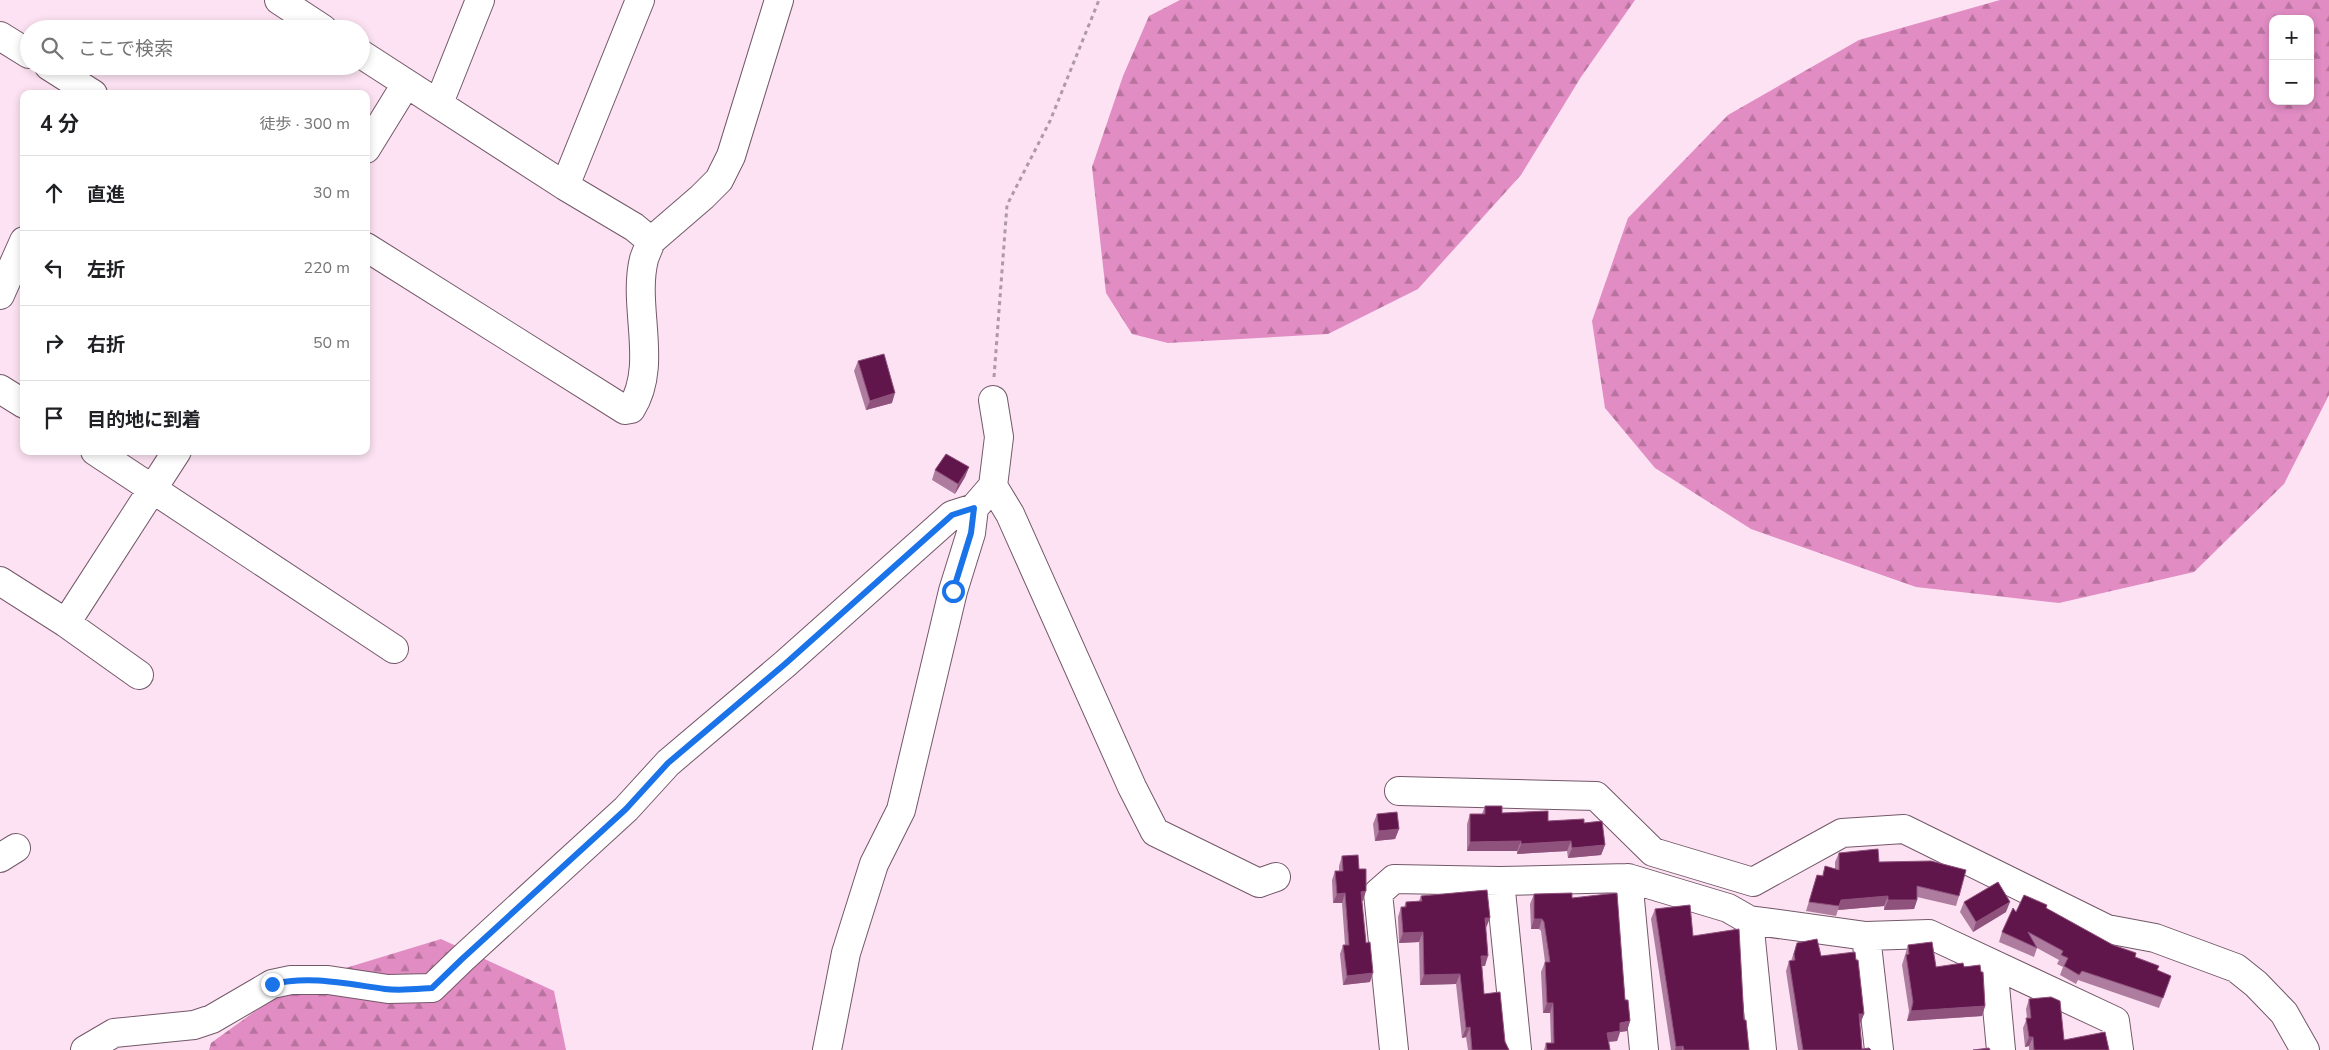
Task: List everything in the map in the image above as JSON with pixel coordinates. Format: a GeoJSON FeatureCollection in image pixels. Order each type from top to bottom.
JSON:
{"type":"FeatureCollection","features":[{"type":"Feature","properties":{"kind":"street"},"geometry":{"type":"LineString","coordinates":[[279,0],[311,14]]}},
{"type":"Feature","properties":{"kind":"street"},"geometry":{"type":"LineString","coordinates":[[439,103],[480,0]]}},
{"type":"Feature","properties":{"kind":"street"},"geometry":{"type":"LineString","coordinates":[[566,186],[640,0]]}},
{"type":"Feature","properties":{"kind":"street"},"geometry":{"type":"LineString","coordinates":[[370,250],[625,410],[631,408],[638,398],[643,376],[642,288],[644,260],[651,241],[702,197],[718,180],[731,156],[779,0]]}},
{"type":"Feature","properties":{"kind":"street"},"geometry":{"type":"LineString","coordinates":[[0,36],[20,48]]}},
{"type":"Feature","properties":{"kind":"street"},"geometry":{"type":"LineString","coordinates":[[370,60],[566,186],[634,227],[651,241]]}},
{"type":"Feature","properties":{"kind":"street"},"geometry":{"type":"LineString","coordinates":[[62,75],[85,90]]}},
{"type":"Feature","properties":{"kind":"street"},"geometry":{"type":"LineString","coordinates":[[370,142],[406,84]]}},
{"type":"Feature","properties":{"kind":"street"},"geometry":{"type":"LineString","coordinates":[[0,296],[20,250]]}},
{"type":"Feature","properties":{"kind":"street"},"geometry":{"type":"LineString","coordinates":[[0,389],[20,402]]}},
{"type":"Feature","properties":{"kind":"street"},"geometry":{"type":"LineString","coordinates":[[85,1050],[114,1034],[194,1025],[212,1019],[272,984],[291,980],[328,980],[388,990],[432,988],[626,809],[668,763],[785,664],[952,515],[974,508],[993,486],[999,437],[993,400]]}},
{"type":"Feature","properties":{"kind":"street"},"geometry":{"type":"LineString","coordinates":[[101,455],[394,649]]}},
{"type":"Feature","properties":{"kind":"street"},"geometry":{"type":"LineString","coordinates":[[66,623],[175,455]]}},
{"type":"Feature","properties":{"kind":"street"},"geometry":{"type":"LineString","coordinates":[[993,486],[1010,514],[1154,832],[1259,883],[1276,877]]}},
{"type":"Feature","properties":{"kind":"street"},"geometry":{"type":"LineString","coordinates":[[827,1050],[852,936],[874,864],[901,810],[953,591],[971,533],[974,508]]}},
{"type":"Feature","properties":{"kind":"street"},"geometry":{"type":"LineString","coordinates":[[0,581],[66,623],[139,675]]}},
{"type":"Feature","properties":{"kind":"street"},"geometry":{"type":"LineString","coordinates":[[1399,791],[1596,796],[1653,852],[1753,882],[1842,833],[1904,829],[2106,930],[2155,938],[2236,968],[2256,984],[2284,1013],[2305,1050]]}},
{"type":"Feature","properties":{"kind":"street"},"geometry":{"type":"LineString","coordinates":[[1628,878],[1644,1050]]}},
{"type":"Feature","properties":{"kind":"street"},"geometry":{"type":"LineString","coordinates":[[1394,1050],[1378,893],[1394,879],[1500,881],[1628,878],[1728,908],[1749,920],[1866,936],[1929,934],[2116,1021],[2119,1050]]}},
{"type":"Feature","properties":{"kind":"street"},"geometry":{"type":"LineString","coordinates":[[1500,881],[1517,1050]]}},
{"type":"Feature","properties":{"kind":"street"},"geometry":{"type":"LineString","coordinates":[[1749,920],[1762,1050]]}},
{"type":"Feature","properties":{"kind":"street"},"geometry":{"type":"LineString","coordinates":[[1866,936],[1879,1050]]}},
{"type":"Feature","properties":{"kind":"street"},"geometry":{"type":"LineString","coordinates":[[1993,964],[2001,1050]]}},
{"type":"Feature","properties":{"kind":"path"},"geometry":{"type":"LineString","coordinates":[[993,400],[1007,205],[1050,121],[1098,0]]}},
{"type":"Feature","properties":{"kind":"green space"},"geometry":{"type":"Polygon","coordinates":[[[1180,0],[1635,0],[1581,77],[1521,175],[1418,289],[1328,334],[1168,343],[1132,334],[1106,293],[1092,167],[1123,76],[1149,16],[1180,0]]]}},
{"type":"Feature","properties":{"kind":"green space"},"geometry":{"type":"Polygon","coordinates":[[[2000,0],[2329,0],[2329,395],[2284,484],[2194,572],[2059,603],[1916,587],[1751,529],[1655,468],[1605,408],[1592,321],[1628,218],[1728,115],[1859,40],[2000,0]]]}},
{"type":"Feature","properties":{"kind":"green space"},"geometry":{"type":"Polygon","coordinates":[[[441,939],[554,991],[566,1050],[209,1050],[211,1043],[293,984],[441,939]]]}},
{"type":"Feature","properties":{"kind":"building"},"geometry":{"type":"Polygon","coordinates":[[[884,354],[895,393],[870,401],[858,361],[884,354]]]}},
{"type":"Feature","properties":{"kind":"building"},"geometry":{"type":"Polygon","coordinates":[[[946,454],[969,467],[958,484],[935,470],[946,454]]]}},
{"type":"Feature","properties":{"kind":"building"},"geometry":{"type":"Polygon","coordinates":[[[1485,806],[1502,806],[1502,813],[1548,811],[1548,821],[1584,819],[1584,823],[1602,821],[1605,845],[1572,848],[1571,841],[1521,844],[1521,841],[1470,842],[1470,814],[1485,814],[1485,806]]]}},
{"type":"Feature","properties":{"kind":"building"},"geometry":{"type":"Polygon","coordinates":[[[1397,812],[1399,829],[1379,831],[1377,814],[1397,812]]]}},
{"type":"Feature","properties":{"kind":"building"},"geometry":{"type":"Polygon","coordinates":[[[1878,849],[1879,862],[1931,861],[1966,870],[1959,896],[1917,886],[1917,900],[1888,900],[1888,896],[1841,900],[1839,906],[1809,902],[1817,875],[1823,876],[1825,866],[1839,870],[1839,853],[1878,849]]]}},
{"type":"Feature","properties":{"kind":"building"},"geometry":{"type":"Polygon","coordinates":[[[1358,855],[1359,869],[1366,869],[1366,891],[1361,892],[1366,943],[1370,942],[1373,973],[1347,976],[1343,945],[1349,945],[1345,893],[1337,894],[1335,871],[1343,871],[1342,856],[1358,855]]]}},
{"type":"Feature","properties":{"kind":"building"},"geometry":{"type":"Polygon","coordinates":[[[1998,882],[2010,902],[1976,922],[1964,902],[1998,882]]]}},
{"type":"Feature","properties":{"kind":"building"},"geometry":{"type":"Polygon","coordinates":[[[1487,890],[1490,918],[1485,918],[1488,956],[1481,956],[1484,994],[1500,992],[1505,1042],[1509,1050],[1472,1050],[1470,1027],[1466,1028],[1460,974],[1424,975],[1423,932],[1403,933],[1401,907],[1406,907],[1406,902],[1422,901],[1421,896],[1487,890]]]}},
{"type":"Feature","properties":{"kind":"building"},"geometry":{"type":"Polygon","coordinates":[[[1572,893],[1572,898],[1617,893],[1625,1000],[1628,1000],[1630,1021],[1620,1023],[1620,1031],[1607,1033],[1610,1050],[1547,1050],[1546,1043],[1554,1043],[1553,1003],[1547,1003],[1545,962],[1550,962],[1544,922],[1542,919],[1534,919],[1534,894],[1572,893]]]}},
{"type":"Feature","properties":{"kind":"building"},"geometry":{"type":"Polygon","coordinates":[[[2024,895],[2047,905],[2046,908],[2113,945],[2136,953],[2135,957],[2159,966],[2157,970],[2171,976],[2163,998],[2082,971],[2079,975],[2064,966],[2068,958],[2061,955],[2063,951],[2028,932],[2037,948],[2002,932],[2013,908],[2016,912],[2024,895]]]}},
{"type":"Feature","properties":{"kind":"building"},"geometry":{"type":"Polygon","coordinates":[[[1690,905],[1693,936],[1739,929],[1744,1020],[1746,1020],[1749,1050],[1684,1050],[1683,1046],[1676,1047],[1655,909],[1690,905]]]}},
{"type":"Feature","properties":{"kind":"building"},"geometry":{"type":"Polygon","coordinates":[[[1817,939],[1821,956],[1855,952],[1856,960],[1858,960],[1864,1014],[1859,1014],[1862,1049],[1869,1048],[1871,1050],[1803,1050],[1789,961],[1795,960],[1794,954],[1797,943],[1817,939]]]}},
{"type":"Feature","properties":{"kind":"building"},"geometry":{"type":"Polygon","coordinates":[[[1932,942],[1936,967],[1963,963],[1964,967],[1980,965],[1981,972],[1983,972],[1985,1006],[1911,1011],[1913,1002],[1906,955],[1909,954],[1908,945],[1932,942]]]}},
{"type":"Feature","properties":{"kind":"building"},"geometry":{"type":"Polygon","coordinates":[[[2051,997],[2060,1001],[2064,1040],[2105,1032],[2109,1050],[2034,1050],[2033,1037],[2029,1037],[2026,1018],[2031,1018],[2029,999],[2051,997]]]}},
{"type":"Feature","properties":{"kind":"building"},"geometry":{"type":"Polygon","coordinates":[[[1989,1048],[1990,1050],[1973,1050],[1989,1048]]]}},
{"type":"Feature","properties":{"kind":"route"},"geometry":{"type":"LineString","coordinates":[[272,984],[291,980],[328,980],[388,990],[432,988],[626,809],[668,763],[785,664],[952,515],[974,508],[971,533],[953,591]]}}]}
